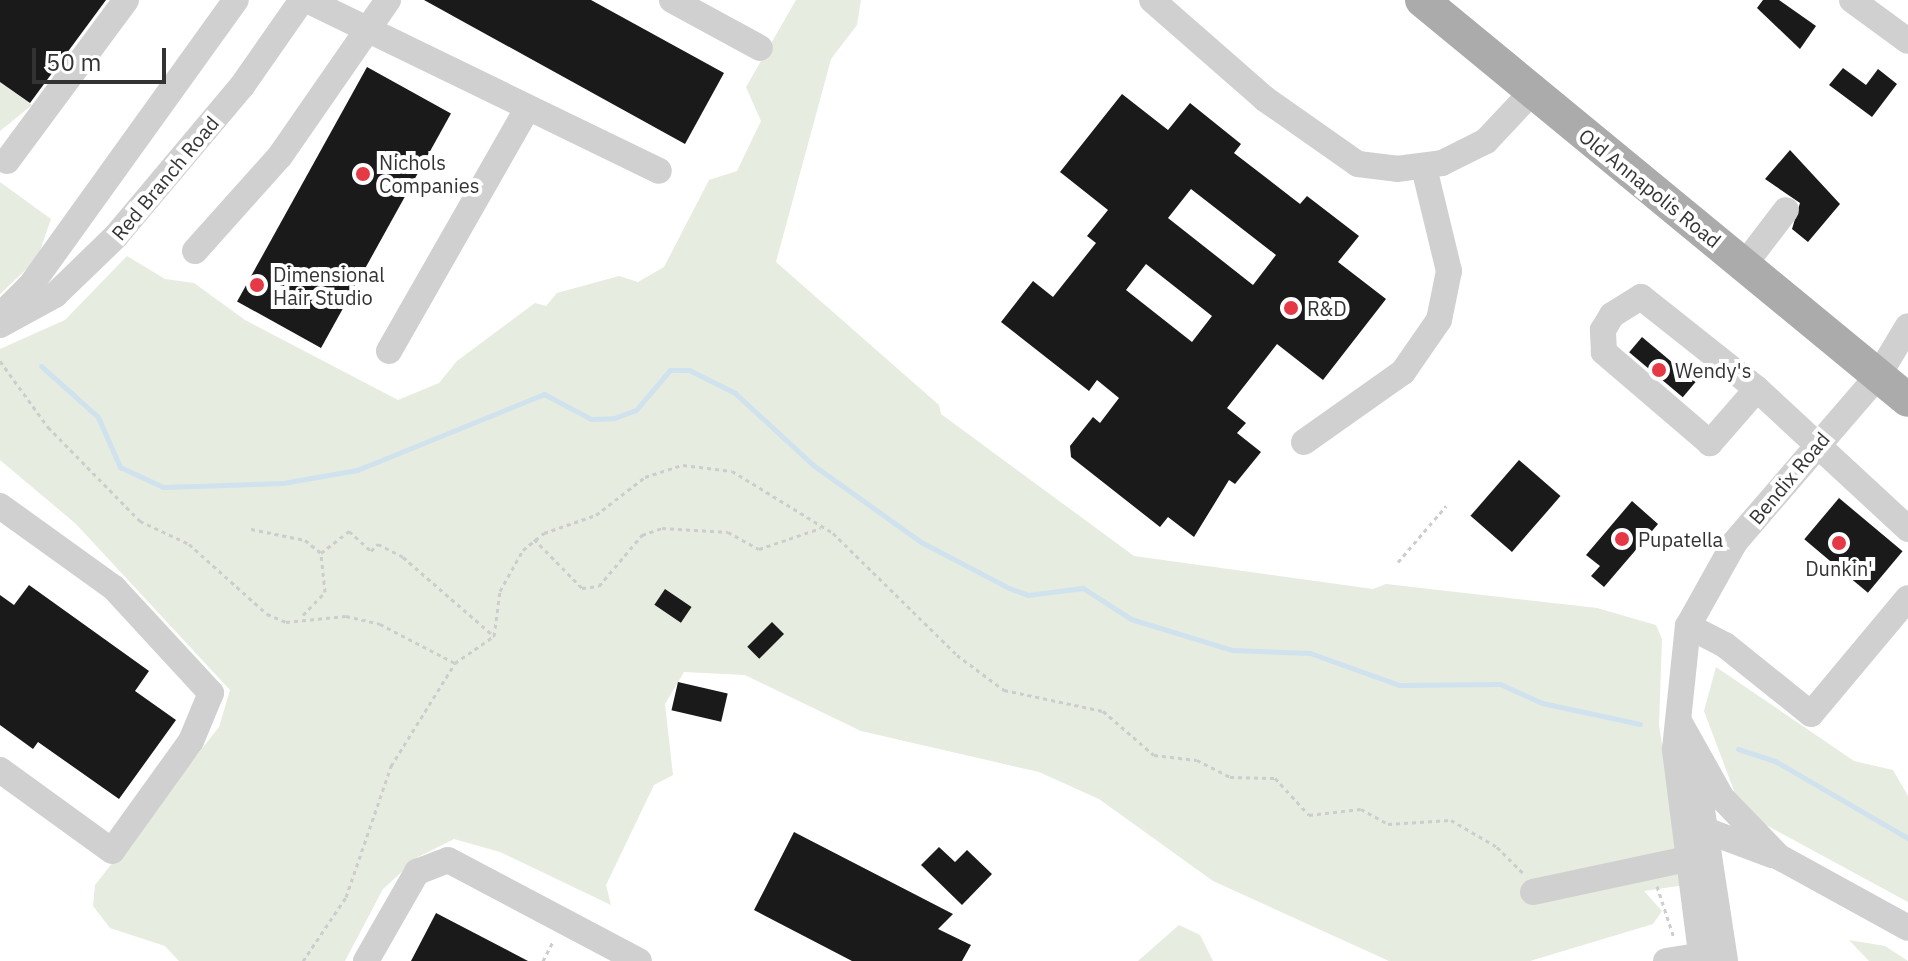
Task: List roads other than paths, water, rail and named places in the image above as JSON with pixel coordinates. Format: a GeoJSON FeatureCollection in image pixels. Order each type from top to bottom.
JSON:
{"type":"FeatureCollection","features":[{"type":"Feature","properties":{"kind":"main road","name":"Old Annapolis Road"},"geometry":{"type":"LineString","coordinates":[[1422,0],[1908,400]]}},
{"type":"Feature","properties":{"kind":"main road","name":"Old Annapolis Road"},"geometry":{"type":"LineString","coordinates":[[1878,376],[1908,406]]}},
{"type":"Feature","properties":{"kind":"street"},"geometry":{"type":"LineString","coordinates":[[7,161],[126,0]]}},
{"type":"Feature","properties":{"kind":"street"},"geometry":{"type":"LineString","coordinates":[[0,316],[31,285],[236,0]]}},
{"type":"Feature","properties":{"kind":"street"},"geometry":{"type":"LineString","coordinates":[[304,0],[659,171]]}},
{"type":"Feature","properties":{"kind":"street","name":"Red Branch Road"},"geometry":{"type":"LineString","coordinates":[[0,325],[27,315],[83,271],[242,86],[304,0]]}},
{"type":"Feature","properties":{"kind":"street"},"geometry":{"type":"LineString","coordinates":[[195,251],[280,156],[371,32],[388,0]]}},
{"type":"Feature","properties":{"kind":"street"},"geometry":{"type":"LineString","coordinates":[[672,0],[760,48]]}},
{"type":"Feature","properties":{"kind":"street"},"geometry":{"type":"LineString","coordinates":[[1152,0],[1340,154],[1378,167],[1424,168],[1486,141],[1533,91]]}},
{"type":"Feature","properties":{"kind":"street"},"geometry":{"type":"LineString","coordinates":[[1852,0],[1908,41]]}},
{"type":"Feature","properties":{"kind":"street"},"geometry":{"type":"LineString","coordinates":[[389,351],[527,109]]}},
{"type":"Feature","properties":{"kind":"street"},"geometry":{"type":"LineString","coordinates":[[1304,442],[1403,372],[1439,320],[1449,271],[1424,168]]}},
{"type":"Feature","properties":{"kind":"street"},"geometry":{"type":"LineString","coordinates":[[1744,265],[1786,210]]}},
{"type":"Feature","properties":{"kind":"street"},"geometry":{"type":"LineString","coordinates":[[1757,389],[1710,443],[1604,352],[1603,330],[1621,304],[1652,301],[1757,389],[1908,529]]}},
{"type":"Feature","properties":{"kind":"street"},"geometry":{"type":"LineString","coordinates":[[1878,376],[1908,326]]}},
{"type":"Feature","properties":{"kind":"street"},"geometry":{"type":"LineString","coordinates":[[1878,376],[1908,357]]}},
{"type":"Feature","properties":{"kind":"street","name":"Bendix Road"},"geometry":{"type":"LineString","coordinates":[[1713,957],[1675,749],[1680,723],[1677,690],[1688,626],[1718,565],[1878,376]]}},
{"type":"Feature","properties":{"kind":"street"},"geometry":{"type":"LineString","coordinates":[[0,506],[114,588],[211,693],[191,741],[112,851],[0,770]]}},
{"type":"Feature","properties":{"kind":"street"},"geometry":{"type":"LineString","coordinates":[[1688,626],[1725,645],[1811,714],[1908,598]]}},
{"type":"Feature","properties":{"kind":"street"},"geometry":{"type":"LineString","coordinates":[[1680,723],[1722,798],[1779,857],[1908,928]]}},
{"type":"Feature","properties":{"kind":"street"},"geometry":{"type":"LineString","coordinates":[[1533,892],[1692,849],[1779,857]]}},
{"type":"Feature","properties":{"kind":"street"},"geometry":{"type":"LineString","coordinates":[[366,961],[417,872],[448,860],[639,961]]}},
{"type":"Feature","properties":{"kind":"street"},"geometry":{"type":"LineString","coordinates":[[1670,954],[1713,957]]}},
{"type":"Feature","properties":{"kind":"waterway"},"geometry":{"type":"LineString","coordinates":[[41,366],[98,417],[120,467],[163,487],[283,483],[357,470],[544,394],[591,419],[614,418],[636,410],[670,370],[689,370],[735,393],[813,465],[921,542],[1009,588],[1028,595],[1083,588],[1131,619],[1232,650],[1310,653],[1399,685],[1500,684],[1542,703],[1640,724]]}},
{"type":"Feature","properties":{"kind":"waterway"},"geometry":{"type":"LineString","coordinates":[[1738,749],[1775,761],[1908,838]]}},
{"type":"Feature","properties":{"kind":"place","name":"Nichols Companies"},"geometry":{"type":"Point","coordinates":[363,174]}},
{"type":"Feature","properties":{"kind":"place","name":"Dimensional Hair Studio"},"geometry":{"type":"Point","coordinates":[257,285]}},
{"type":"Feature","properties":{"kind":"place","name":"R&D"},"geometry":{"type":"Point","coordinates":[1291,308]}},
{"type":"Feature","properties":{"kind":"place","name":"Wendy's"},"geometry":{"type":"Point","coordinates":[1659,370]}},
{"type":"Feature","properties":{"kind":"place","name":"Pupatella"},"geometry":{"type":"Point","coordinates":[1622,539]}},
{"type":"Feature","properties":{"kind":"place","name":"Dunkin'"},"geometry":{"type":"Point","coordinates":[1839,543]}}]}
